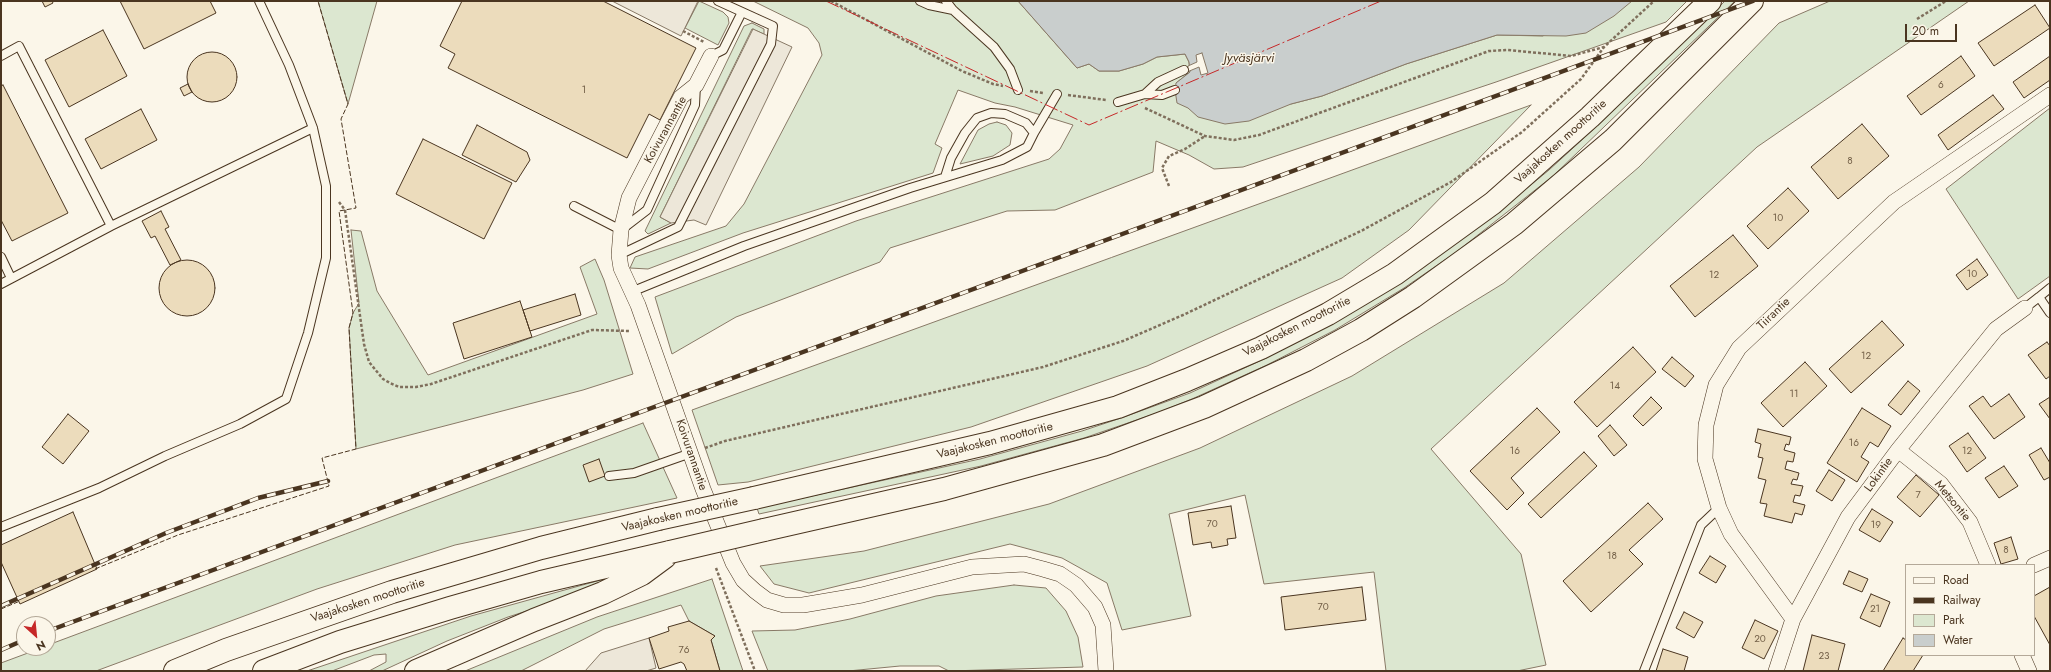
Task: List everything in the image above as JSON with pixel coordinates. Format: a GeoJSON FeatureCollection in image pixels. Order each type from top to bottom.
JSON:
{"type":"FeatureCollection","features":[{"type":"Feature","properties":{"kind":"highway","name":"Vaajakosken moottoritie"},"geometry":{"type":"LineString","coordinates":[[174,671],[226,650],[392,592],[541,548],[658,519],[990,443],[1118,407],[1261,348],[1328,314],[1395,274],[1493,203],[1590,117],[1710,1]]}},
{"type":"Feature","properties":{"kind":"highway"},"geometry":{"type":"LineString","coordinates":[[264,671],[340,642],[450,608],[549,581],[944,489],[1103,445],[1224,398],[1306,360],[1361,330],[1413,297],[1514,224],[1613,140],[1752,1]]}},
{"type":"Feature","properties":{"kind":"highway"},"geometry":{"type":"LineString","coordinates":[[416,671],[534,620],[603,593],[642,574],[670,552]]}},
{"type":"Feature","properties":{"kind":"street","name":"Koivurannantie"},"geometry":{"type":"LineString","coordinates":[[712,56],[696,85],[681,97],[629,198],[621,230],[619,254],[621,268],[638,306],[691,452],[703,490],[733,562],[743,580],[755,592],[767,600],[784,605],[803,605],[862,595],[972,567],[1024,564],[1060,574],[1076,585],[1091,602],[1103,625],[1106,671]]}},
{"type":"Feature","properties":{"kind":"street","name":"Tiirantie"},"geometry":{"type":"LineString","coordinates":[[1793,619],[1731,534],[1719,508],[1705,459],[1706,425],[1716,385],[1739,348],[1894,202],[2050,95]]}},
{"type":"Feature","properties":{"kind":"street","name":"Lokintie"},"geometry":{"type":"LineString","coordinates":[[1776,671],[1793,619],[1848,517],[1898,450],[1996,329],[2025,308]]}},
{"type":"Feature","properties":{"kind":"street","name":"Metsontie"},"geometry":{"type":"LineString","coordinates":[[1898,450],[1941,484],[1970,522],[1988,564]]}},
{"type":"Feature","properties":{"kind":"street"},"geometry":{"type":"LineString","coordinates":[[2035,566],[2050,558]]}},
{"type":"Feature","properties":{"kind":"street"},"geometry":{"type":"LineString","coordinates":[[2022,656],[2029,671]]}},
{"type":"Feature","properties":{"kind":"lane"},"geometry":{"type":"LineString","coordinates":[[1,527],[99,488],[165,456],[240,424],[286,399],[308,333],[326,258],[326,186],[313,128],[289,65],[259,1]]}},
{"type":"Feature","properties":{"kind":"lane"},"geometry":{"type":"LineString","coordinates":[[619,254],[678,228],[772,44],[773,26],[718,1]]}},
{"type":"Feature","properties":{"kind":"lane"},"geometry":{"type":"LineString","coordinates":[[920,1],[929,5],[953,10]]}},
{"type":"Feature","properties":{"kind":"lane"},"geometry":{"type":"LineString","coordinates":[[946,1],[953,10],[994,47],[1010,68],[1018,90]]}},
{"type":"Feature","properties":{"kind":"lane"},"geometry":{"type":"LineString","coordinates":[[712,56],[723,50],[742,12]]}},
{"type":"Feature","properties":{"kind":"lane"},"geometry":{"type":"LineString","coordinates":[[1,56],[19,46],[111,226]]}},
{"type":"Feature","properties":{"kind":"lane"},"geometry":{"type":"LineString","coordinates":[[1145,94],[1158,82],[1184,70]]}},
{"type":"Feature","properties":{"kind":"lane"},"geometry":{"type":"LineString","coordinates":[[574,206],[621,230],[647,210],[695,104],[696,85]]}},
{"type":"Feature","properties":{"kind":"lane"},"geometry":{"type":"LineString","coordinates":[[1118,102],[1145,94],[1162,95],[1175,90]]}},
{"type":"Feature","properties":{"kind":"lane"},"geometry":{"type":"LineString","coordinates":[[631,292],[744,246],[945,177],[1002,160],[1027,147],[1056,94]]}},
{"type":"Feature","properties":{"kind":"lane"},"geometry":{"type":"LineString","coordinates":[[945,177],[950,158],[964,133],[977,118],[991,113],[1005,114],[1026,123],[1034,133]]}},
{"type":"Feature","properties":{"kind":"lane"},"geometry":{"type":"LineString","coordinates":[[1,284],[111,226],[313,128]]}},
{"type":"Feature","properties":{"kind":"lane"},"geometry":{"type":"LineString","coordinates":[[1,258],[11,278]]}},
{"type":"Feature","properties":{"kind":"lane"},"geometry":{"type":"LineString","coordinates":[[2025,308],[2050,288]]}},
{"type":"Feature","properties":{"kind":"lane"},"geometry":{"type":"LineString","coordinates":[[2039,297],[2050,312]]}},
{"type":"Feature","properties":{"kind":"lane"},"geometry":{"type":"LineString","coordinates":[[609,476],[634,473],[691,452]]}},
{"type":"Feature","properties":{"kind":"lane"},"geometry":{"type":"LineString","coordinates":[[1644,671],[1701,525],[1719,508]]}},
{"type":"Feature","properties":{"kind":"path"},"geometry":{"type":"LineString","coordinates":[[831,1],[962,71],[993,84],[1018,90],[1083,96],[1142,107],[1205,136],[1234,140],[1259,135],[1488,51],[1508,50],[1571,56],[1604,46]]}},
{"type":"Feature","properties":{"kind":"path"},"geometry":{"type":"LineString","coordinates":[[691,452],[726,441],[1043,367],[1123,341],[1183,315],[1360,230],[1451,182],[1522,132],[1581,79],[1604,46],[1654,1]]}},
{"type":"Feature","properties":{"kind":"path"},"geometry":{"type":"LineString","coordinates":[[1917,19],[1946,1]]}},
{"type":"Feature","properties":{"kind":"path"},"geometry":{"type":"LineString","coordinates":[[683,31],[706,43],[712,56]]}},
{"type":"Feature","properties":{"kind":"path"},"geometry":{"type":"LineString","coordinates":[[1169,186],[1162,168],[1169,156],[1185,149],[1205,136]]}},
{"type":"Feature","properties":{"kind":"path"},"geometry":{"type":"LineString","coordinates":[[345,210],[369,362],[383,379],[399,387],[416,387],[431,384],[592,330],[630,331]]}},
{"type":"Feature","properties":{"kind":"path"},"geometry":{"type":"LineString","coordinates":[[716,567],[755,671]]}},
{"type":"Feature","properties":{"kind":"green space"},"geometry":{"type":"Polygon","coordinates":[[[318,1],[377,1],[348,104],[318,1]]]}},
{"type":"Feature","properties":{"kind":"green space"},"geometry":{"type":"Polygon","coordinates":[[[699,1],[723,12],[728,17],[729,23],[718,45],[685,28],[699,1]]]}},
{"type":"Feature","properties":{"kind":"green space"},"geometry":{"type":"Polygon","coordinates":[[[753,1],[1018,1],[1077,68],[1089,64],[1099,71],[1119,71],[1143,64],[1157,57],[1185,54],[1189,62],[1190,72],[1176,83],[1291,104],[1322,96],[1406,64],[1497,35],[1543,36],[1587,1],[1687,1],[1666,22],[1496,82],[1243,167],[1214,169],[1189,155],[1156,141],[1153,172],[1055,210],[1007,211],[890,248],[880,262],[736,317],[672,354],[655,297],[856,221],[1049,159],[1060,149],[1073,125],[1015,107],[995,103],[958,90],[935,144],[942,148],[933,173],[743,233],[648,269],[630,268],[635,257],[726,226],[744,204],[822,55],[819,43],[808,28],[753,1]]]}},
{"type":"Feature","properties":{"kind":"green space"},"geometry":{"type":"Polygon","coordinates":[[[1725,1],[1735,1],[1553,176],[1455,253],[1404,288],[1335,330],[1267,365],[1192,399],[1157,413],[1084,438],[981,466],[759,514],[757,508],[980,459],[1082,431],[1121,418],[1190,393],[1264,359],[1332,323],[1401,282],[1499,211],[1549,170],[1597,126],[1725,1]]]}},
{"type":"Feature","properties":{"kind":"green space"},"geometry":{"type":"Polygon","coordinates":[[[1830,1],[1969,1],[1757,147],[1431,449],[1521,554],[1546,665],[1517,671],[1386,671],[1374,572],[1264,584],[1245,495],[1169,514],[1191,616],[1122,630],[1107,583],[1062,558],[1010,544],[809,593],[774,584],[760,566],[864,551],[1049,504],[1200,448],[1352,376],[1504,283],[1639,167],[1779,23],[1830,1]]]}},
{"type":"Feature","properties":{"kind":"green space"},"geometry":{"type":"Polygon","coordinates":[[[752,23],[764,29],[764,34],[752,29],[660,217],[671,223],[648,234],[645,231],[744,26],[752,23]]]}},
{"type":"Feature","properties":{"kind":"green space"},"geometry":{"type":"Polygon","coordinates":[[[1531,105],[1409,230],[1342,278],[1147,366],[971,427],[748,482],[718,485],[692,410],[1531,105]]]}},
{"type":"Feature","properties":{"kind":"green space"},"geometry":{"type":"Polygon","coordinates":[[[2050,108],[2050,276],[2018,299],[1946,189],[2050,108]]]}},
{"type":"Feature","properties":{"kind":"green space"},"geometry":{"type":"Polygon","coordinates":[[[997,122],[1006,125],[1012,133],[1010,145],[993,156],[960,164],[978,130],[989,124],[997,122]]]}},
{"type":"Feature","properties":{"kind":"green space"},"geometry":{"type":"Polygon","coordinates":[[[351,230],[361,231],[377,291],[428,375],[597,314],[580,267],[595,259],[604,280],[633,374],[583,390],[356,449],[349,328],[353,313],[359,303],[351,230]]]}},
{"type":"Feature","properties":{"kind":"green space"},"geometry":{"type":"Polygon","coordinates":[[[643,423],[677,498],[455,545],[317,589],[96,671],[1,671],[1,663],[20,656],[56,656],[56,642],[643,423]]]}},
{"type":"Feature","properties":{"kind":"green space"},"geometry":{"type":"Polygon","coordinates":[[[615,576],[564,599],[508,617],[447,641],[382,671],[369,671],[386,662],[386,654],[374,655],[332,671],[307,671],[471,616],[615,576]]]}},
{"type":"Feature","properties":{"kind":"green space"},"geometry":{"type":"Polygon","coordinates":[[[712,579],[743,671],[720,671],[711,640],[715,636],[689,621],[681,605],[604,629],[521,671],[465,671],[597,617],[712,579]]]}},
{"type":"Feature","properties":{"kind":"green space"},"geometry":{"type":"Polygon","coordinates":[[[1014,585],[1046,588],[1066,611],[1078,637],[1083,667],[949,671],[939,666],[900,666],[848,671],[768,671],[752,631],[795,630],[850,619],[936,596],[1014,585]]]}},
{"type":"Feature","properties":{"kind":"shaded area"},"geometry":{"type":"Polygon","coordinates":[[[612,1],[698,1],[681,36],[612,1]]]}},
{"type":"Feature","properties":{"kind":"shaded area"},"geometry":{"type":"Polygon","coordinates":[[[753,29],[792,47],[706,225],[694,220],[671,223],[660,217],[753,29]]]}},
{"type":"Feature","properties":{"kind":"shaded area"},"geometry":{"type":"Polygon","coordinates":[[[649,638],[656,668],[646,671],[585,671],[601,653],[649,638]]]}},
{"type":"Feature","properties":{"kind":"water","name":"Jyväsjärvi"},"geometry":{"type":"Polygon","coordinates":[[[1018,1],[1632,1],[1614,16],[1586,33],[1566,36],[1497,35],[1406,64],[1322,96],[1291,104],[1249,121],[1225,124],[1198,117],[1188,108],[1177,103],[1175,90],[1176,83],[1190,72],[1189,62],[1185,54],[1157,57],[1143,64],[1119,71],[1099,71],[1089,64],[1077,68],[1018,1]]]}},
{"type":"Feature","properties":{"kind":"pier"},"geometry":{"type":"Polygon","coordinates":[[[1202,53],[1208,73],[1201,75],[1199,67],[1187,72],[1188,66],[1197,62],[1196,55],[1202,53]]]}},
{"type":"Feature","properties":{"kind":"building"},"geometry":{"type":"Polygon","coordinates":[[[42,1],[52,1],[53,3],[45,7],[42,1]]]}},
{"type":"Feature","properties":{"kind":"building"},"geometry":{"type":"Polygon","coordinates":[[[120,1],[210,1],[216,13],[144,49],[120,1]]]}},
{"type":"Feature","properties":{"kind":"building"},"geometry":{"type":"Polygon","coordinates":[[[462,1],[603,1],[696,48],[660,120],[649,114],[627,158],[448,68],[455,54],[440,46],[462,1]]]}},
{"type":"Feature","properties":{"kind":"building"},"geometry":{"type":"Polygon","coordinates":[[[2035,5],[2050,28],[1994,66],[1978,43],[2035,5]]]}},
{"type":"Feature","properties":{"kind":"building"},"geometry":{"type":"Polygon","coordinates":[[[103,30],[127,76],[69,107],[45,60],[103,30]]]}},
{"type":"Feature","properties":{"kind":"building"},"geometry":{"type":"Polygon","coordinates":[[[207,52],[217,52],[230,59],[237,72],[237,82],[230,95],[217,102],[207,102],[198,98],[191,91],[187,82],[187,72],[191,63],[198,56],[207,52]]]}},
{"type":"Feature","properties":{"kind":"building"},"geometry":{"type":"Polygon","coordinates":[[[1961,56],[1975,76],[1921,115],[1907,96],[1961,56]]]}},
{"type":"Feature","properties":{"kind":"building"},"geometry":{"type":"Polygon","coordinates":[[[2050,56],[2050,80],[2024,98],[2013,82],[2050,56]]]}},
{"type":"Feature","properties":{"kind":"building"},"geometry":{"type":"Polygon","coordinates":[[[188,84],[192,92],[184,96],[180,88],[188,84]]]}},
{"type":"Feature","properties":{"kind":"building"},"geometry":{"type":"Polygon","coordinates":[[[3,85],[68,213],[12,241],[1,220],[1,86],[3,85]]]}},
{"type":"Feature","properties":{"kind":"building"},"geometry":{"type":"Polygon","coordinates":[[[1993,95],[2004,109],[1948,150],[1938,135],[1993,95]]]}},
{"type":"Feature","properties":{"kind":"building"},"geometry":{"type":"Polygon","coordinates":[[[141,109],[157,140],[101,169],[85,139],[141,109]]]}},
{"type":"Feature","properties":{"kind":"building"},"geometry":{"type":"Polygon","coordinates":[[[1862,124],[1889,156],[1838,199],[1811,167],[1862,124]]]}},
{"type":"Feature","properties":{"kind":"building"},"geometry":{"type":"Polygon","coordinates":[[[477,125],[527,152],[530,160],[516,182],[462,155],[477,125]]]}},
{"type":"Feature","properties":{"kind":"building"},"geometry":{"type":"Polygon","coordinates":[[[423,139],[512,183],[484,239],[396,194],[423,139]]]}},
{"type":"Feature","properties":{"kind":"building"},"geometry":{"type":"Polygon","coordinates":[[[1788,188],[1809,211],[1768,249],[1747,226],[1788,188]]]}},
{"type":"Feature","properties":{"kind":"building"},"geometry":{"type":"Polygon","coordinates":[[[161,211],[169,227],[165,229],[181,260],[170,265],[155,236],[151,238],[142,221],[161,211]]]}},
{"type":"Feature","properties":{"kind":"building"},"geometry":{"type":"Polygon","coordinates":[[[1733,235],[1758,266],[1695,317],[1670,286],[1733,235]]]}},
{"type":"Feature","properties":{"kind":"building"},"geometry":{"type":"Polygon","coordinates":[[[1977,259],[1988,275],[1967,290],[1956,275],[1977,259]]]}},
{"type":"Feature","properties":{"kind":"building"},"geometry":{"type":"Polygon","coordinates":[[[187,260],[198,262],[207,268],[213,277],[215,288],[213,299],[207,308],[198,314],[187,316],[176,314],[167,308],[161,299],[159,288],[161,277],[167,268],[176,262],[187,260]]]}},
{"type":"Feature","properties":{"kind":"building"},"geometry":{"type":"Polygon","coordinates":[[[575,294],[581,315],[530,331],[523,310],[575,294]]]}},
{"type":"Feature","properties":{"kind":"building"},"geometry":{"type":"Polygon","coordinates":[[[520,301],[532,337],[464,359],[453,323],[520,301]]]}},
{"type":"Feature","properties":{"kind":"building"},"geometry":{"type":"Polygon","coordinates":[[[1882,321],[1904,345],[1851,393],[1829,369],[1882,321]]]}},
{"type":"Feature","properties":{"kind":"building"},"geometry":{"type":"Polygon","coordinates":[[[2047,342],[2050,346],[2050,376],[2046,379],[2028,355],[2047,342]]]}},
{"type":"Feature","properties":{"kind":"building"},"geometry":{"type":"Polygon","coordinates":[[[1633,347],[1656,372],[1597,427],[1574,402],[1633,347]]]}},
{"type":"Feature","properties":{"kind":"building"},"geometry":{"type":"Polygon","coordinates":[[[1672,357],[1694,376],[1685,387],[1662,369],[1672,357]]]}},
{"type":"Feature","properties":{"kind":"building"},"geometry":{"type":"Polygon","coordinates":[[[1805,362],[1827,386],[1783,427],[1761,403],[1805,362]]]}},
{"type":"Feature","properties":{"kind":"building"},"geometry":{"type":"Polygon","coordinates":[[[1908,381],[1920,391],[1901,415],[1888,405],[1908,381]]]}},
{"type":"Feature","properties":{"kind":"building"},"geometry":{"type":"Polygon","coordinates":[[[2009,394],[2025,417],[1994,439],[1969,406],[1983,396],[1991,407],[2009,394]]]}},
{"type":"Feature","properties":{"kind":"building"},"geometry":{"type":"Polygon","coordinates":[[[1651,397],[1662,408],[1643,426],[1633,416],[1651,397]]]}},
{"type":"Feature","properties":{"kind":"building"},"geometry":{"type":"Polygon","coordinates":[[[2050,397],[2050,419],[2039,404],[2050,397]]]}},
{"type":"Feature","properties":{"kind":"building"},"geometry":{"type":"Polygon","coordinates":[[[1537,408],[1560,432],[1511,478],[1524,493],[1507,510],[1470,471],[1537,408]]]}},
{"type":"Feature","properties":{"kind":"building"},"geometry":{"type":"Polygon","coordinates":[[[1862,408],[1891,426],[1878,447],[1870,442],[1861,457],[1869,462],[1857,482],[1827,463],[1862,408]]]}},
{"type":"Feature","properties":{"kind":"building"},"geometry":{"type":"Polygon","coordinates":[[[68,414],[89,431],[63,464],[42,447],[68,414]]]}},
{"type":"Feature","properties":{"kind":"building"},"geometry":{"type":"Polygon","coordinates":[[[1610,425],[1627,445],[1614,456],[1598,436],[1610,425]]]}},
{"type":"Feature","properties":{"kind":"building"},"geometry":{"type":"Polygon","coordinates":[[[1758,429],[1791,437],[1789,445],[1786,444],[1784,450],[1795,453],[1793,462],[1787,461],[1785,469],[1799,473],[1797,480],[1793,479],[1791,484],[1803,486],[1800,496],[1795,495],[1793,502],[1805,505],[1802,515],[1795,513],[1792,523],[1764,516],[1767,504],[1760,503],[1766,480],[1758,478],[1763,458],[1758,457],[1761,444],[1755,442],[1758,429]]]}},
{"type":"Feature","properties":{"kind":"building"},"geometry":{"type":"Polygon","coordinates":[[[1968,433],[1986,458],[1967,472],[1949,446],[1968,433]]]}},
{"type":"Feature","properties":{"kind":"building"},"geometry":{"type":"Polygon","coordinates":[[[2041,448],[2050,463],[2050,477],[2044,480],[2029,455],[2041,448]]]}},
{"type":"Feature","properties":{"kind":"building"},"geometry":{"type":"Polygon","coordinates":[[[1584,452],[1597,466],[1541,518],[1528,504],[1584,452]]]}},
{"type":"Feature","properties":{"kind":"building"},"geometry":{"type":"Polygon","coordinates":[[[599,459],[605,476],[589,482],[583,465],[599,459]]]}},
{"type":"Feature","properties":{"kind":"building"},"geometry":{"type":"Polygon","coordinates":[[[2004,466],[2018,486],[1999,498],[1985,478],[2004,466]]]}},
{"type":"Feature","properties":{"kind":"building"},"geometry":{"type":"Polygon","coordinates":[[[1829,470],[1845,480],[1832,501],[1816,491],[1829,470]]]}},
{"type":"Feature","properties":{"kind":"building"},"geometry":{"type":"Polygon","coordinates":[[[1916,475],[1939,495],[1920,517],[1897,497],[1916,475]]]}},
{"type":"Feature","properties":{"kind":"building"},"geometry":{"type":"Polygon","coordinates":[[[1648,503],[1663,519],[1629,550],[1643,564],[1591,612],[1563,581],[1648,503]]]}},
{"type":"Feature","properties":{"kind":"building"},"geometry":{"type":"Polygon","coordinates":[[[1231,506],[1236,538],[1227,539],[1228,545],[1212,548],[1211,542],[1193,545],[1188,513],[1231,506]]]}},
{"type":"Feature","properties":{"kind":"building"},"geometry":{"type":"Polygon","coordinates":[[[1872,509],[1893,522],[1880,542],[1859,530],[1872,509]]]}},
{"type":"Feature","properties":{"kind":"building"},"geometry":{"type":"Polygon","coordinates":[[[73,512],[97,569],[20,604],[1,562],[1,545],[73,512]]]}},
{"type":"Feature","properties":{"kind":"building"},"geometry":{"type":"Polygon","coordinates":[[[2011,537],[2018,559],[2001,564],[1994,543],[2011,537]]]}},
{"type":"Feature","properties":{"kind":"building"},"geometry":{"type":"Polygon","coordinates":[[[1710,556],[1726,566],[1716,583],[1699,573],[1710,556]]]}},
{"type":"Feature","properties":{"kind":"building"},"geometry":{"type":"Polygon","coordinates":[[[1849,571],[1868,579],[1862,592],[1843,584],[1849,571]]]}},
{"type":"Feature","properties":{"kind":"building"},"geometry":{"type":"Polygon","coordinates":[[[1362,587],[1366,620],[1285,630],[1281,597],[1362,587]]]}},
{"type":"Feature","properties":{"kind":"building"},"geometry":{"type":"Polygon","coordinates":[[[2050,587],[2050,645],[2035,618],[2035,595],[2050,587]]]}},
{"type":"Feature","properties":{"kind":"building"},"geometry":{"type":"Polygon","coordinates":[[[1871,594],[1890,602],[1880,627],[1860,618],[1871,594]]]}},
{"type":"Feature","properties":{"kind":"building"},"geometry":{"type":"Polygon","coordinates":[[[1684,612],[1703,622],[1694,638],[1676,628],[1684,612]]]}},
{"type":"Feature","properties":{"kind":"building"},"geometry":{"type":"Polygon","coordinates":[[[1755,620],[1778,631],[1764,659],[1742,648],[1755,620]]]}},
{"type":"Feature","properties":{"kind":"building"},"geometry":{"type":"Polygon","coordinates":[[[689,621],[715,636],[711,640],[720,671],[687,671],[684,664],[681,662],[659,669],[649,638],[669,631],[668,627],[689,621]]]}},
{"type":"Feature","properties":{"kind":"building"},"geometry":{"type":"Polygon","coordinates":[[[1812,635],[1845,644],[1838,671],[1803,671],[1812,635]]]}},
{"type":"Feature","properties":{"kind":"building"},"geometry":{"type":"Polygon","coordinates":[[[1903,638],[1905,639],[1905,656],[1922,656],[1913,671],[1883,671],[1903,638]]]}},
{"type":"Feature","properties":{"kind":"building"},"geometry":{"type":"Polygon","coordinates":[[[1663,649],[1688,657],[1684,671],[1656,671],[1663,649]]]}},
{"type":"Feature","properties":{"kind":"railway"},"geometry":{"type":"LineString","coordinates":[[56,628],[1753,1]]}},
{"type":"Feature","properties":{"kind":"railway"},"geometry":{"type":"LineString","coordinates":[[1,606],[166,533],[258,498],[328,481]]}},
{"type":"Feature","properties":{"kind":"railway"},"geometry":{"type":"LineString","coordinates":[[1,650],[16,643]]}},
{"type":"Feature","properties":{"kind":"fence"},"geometry":{"type":"LineString","coordinates":[[95,569],[178,535],[329,486],[322,458],[356,449],[349,328],[353,313],[339,211],[356,208],[341,119],[348,104],[318,1]]}},
{"type":"Feature","properties":{"kind":"fence"},"geometry":{"type":"LineString","coordinates":[[1,609],[20,601]]}},
{"type":"Feature","properties":{"kind":"power"},"geometry":{"type":"LineString","coordinates":[[826,1],[1089,125],[1381,1]]}}]}
